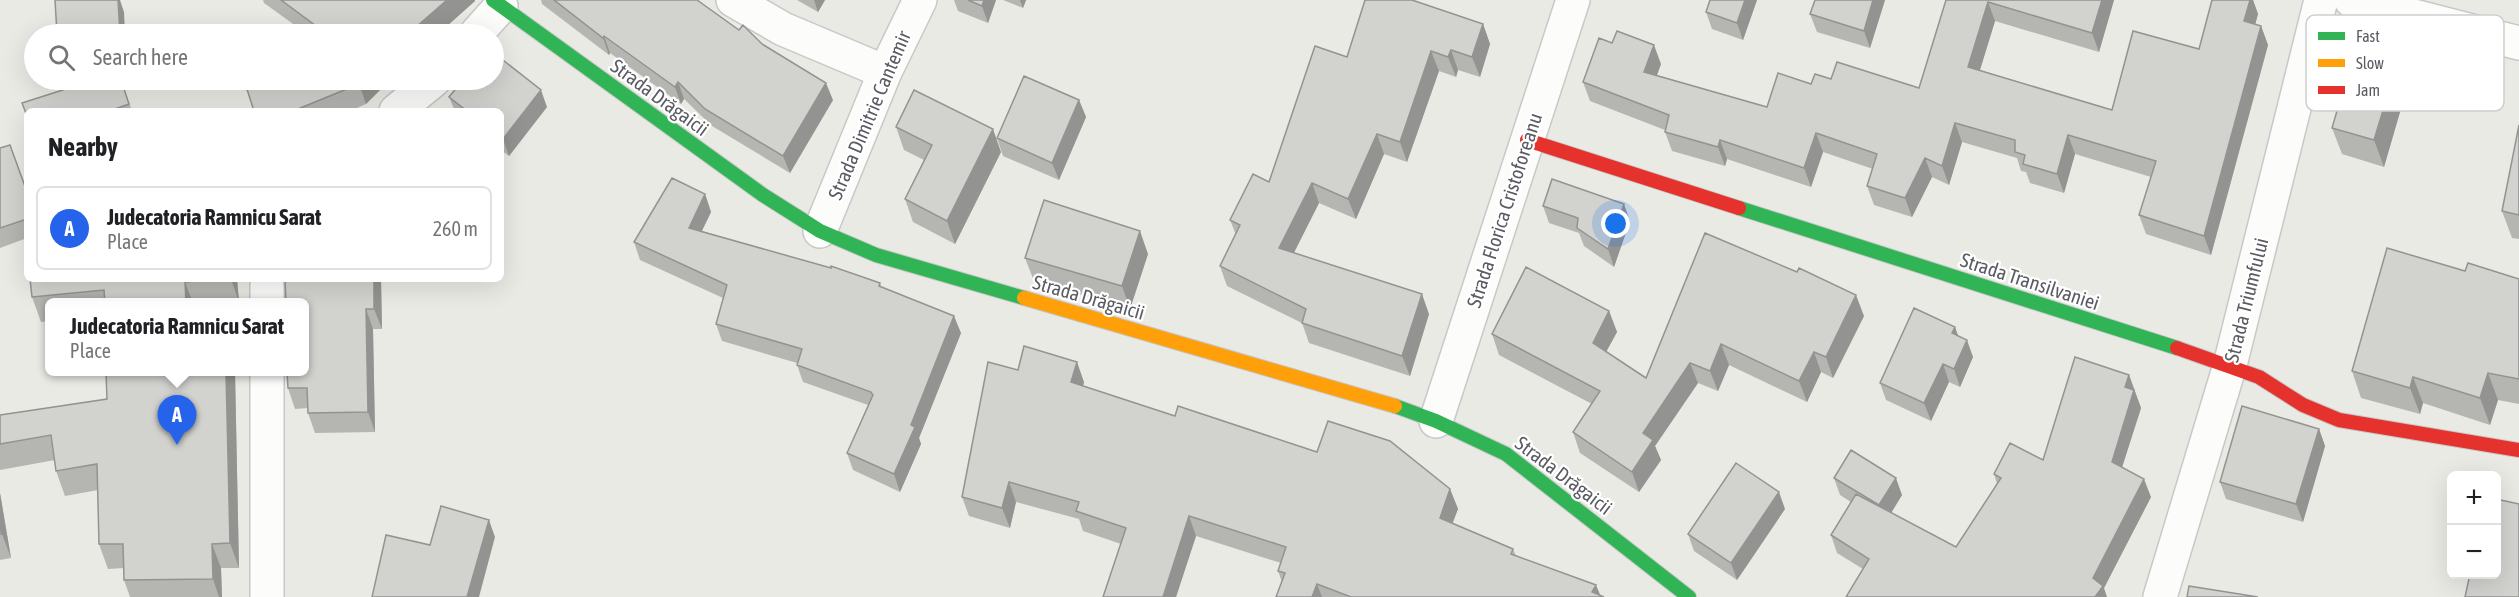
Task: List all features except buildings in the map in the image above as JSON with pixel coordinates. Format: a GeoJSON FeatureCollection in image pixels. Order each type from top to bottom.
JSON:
{"type":"FeatureCollection","features":[{"type":"Feature","properties":{"kind":"street"},"geometry":{"type":"LineString","coordinates":[[733,0],[783,29],[885,72]]}},
{"type":"Feature","properties":{"kind":"street","name":"Strada Dimitrie Cantemir"},"geometry":{"type":"LineString","coordinates":[[820,231],[885,72],[920,0]]}},
{"type":"Feature","properties":{"kind":"street","name":"Strada Florica Cristoforeanu"},"geometry":{"type":"LineString","coordinates":[[1436,421],[1574,0]]}},
{"type":"Feature","properties":{"kind":"street","name":"Strada Triumfului"},"geometry":{"type":"LineString","coordinates":[[2317,15],[2321,0]]}},
{"type":"Feature","properties":{"kind":"street"},"geometry":{"type":"LineString","coordinates":[[2351,0],[2410,15]]}},
{"type":"Feature","properties":{"kind":"street"},"geometry":{"type":"LineString","coordinates":[[483,24],[497,3]]}},
{"type":"Feature","properties":{"kind":"street","name":"Strada Drăgaicii"},"geometry":{"type":"LineString","coordinates":[[497,3],[763,195],[820,231],[876,255],[1371,399],[1436,421],[1506,454],[1689,597]]}},
{"type":"Feature","properties":{"kind":"street"},"geometry":{"type":"LineString","coordinates":[[2504,39],[2519,43]]}},
{"type":"Feature","properties":{"kind":"street","name":"Strada Triumfului"},"geometry":{"type":"LineString","coordinates":[[2160,597],[2230,365],[2306,60]]}},
{"type":"Feature","properties":{"kind":"street"},"geometry":{"type":"LineString","coordinates":[[400,108],[422,90]]}},
{"type":"Feature","properties":{"kind":"street","name":"Strada Transilvaniei"},"geometry":{"type":"LineString","coordinates":[[1527,140],[2230,365],[2259,377],[2303,405],[2339,420],[2519,450]]}},
{"type":"Feature","properties":{"kind":"street"},"geometry":{"type":"LineString","coordinates":[[267,376],[267,597]]}},
{"type":"Feature","properties":{"kind":"traffic: fast"},"geometry":{"type":"LineString","coordinates":[[493,0],[763,195],[820,231],[876,255],[1024,298]]}},
{"type":"Feature","properties":{"kind":"traffic: fast"},"geometry":{"type":"LineString","coordinates":[[1739,208],[2177,348]]}},
{"type":"Feature","properties":{"kind":"traffic: fast"},"geometry":{"type":"LineString","coordinates":[[1395,406],[1436,421],[1506,454],[1689,597]]}},
{"type":"Feature","properties":{"kind":"traffic: slow"},"geometry":{"type":"LineString","coordinates":[[1024,298],[1395,406]]}},
{"type":"Feature","properties":{"kind":"traffic: jam"},"geometry":{"type":"LineString","coordinates":[[1527,140],[1739,208]]}},
{"type":"Feature","properties":{"kind":"traffic: jam"},"geometry":{"type":"LineString","coordinates":[[2177,348],[2259,377],[2303,405],[2339,420],[2519,450]]}},
{"type":"Feature","properties":{"kind":"place","name":"Judecatoria Ramnicu Sarat"},"geometry":{"type":"Point","coordinates":[177,445]}}]}
